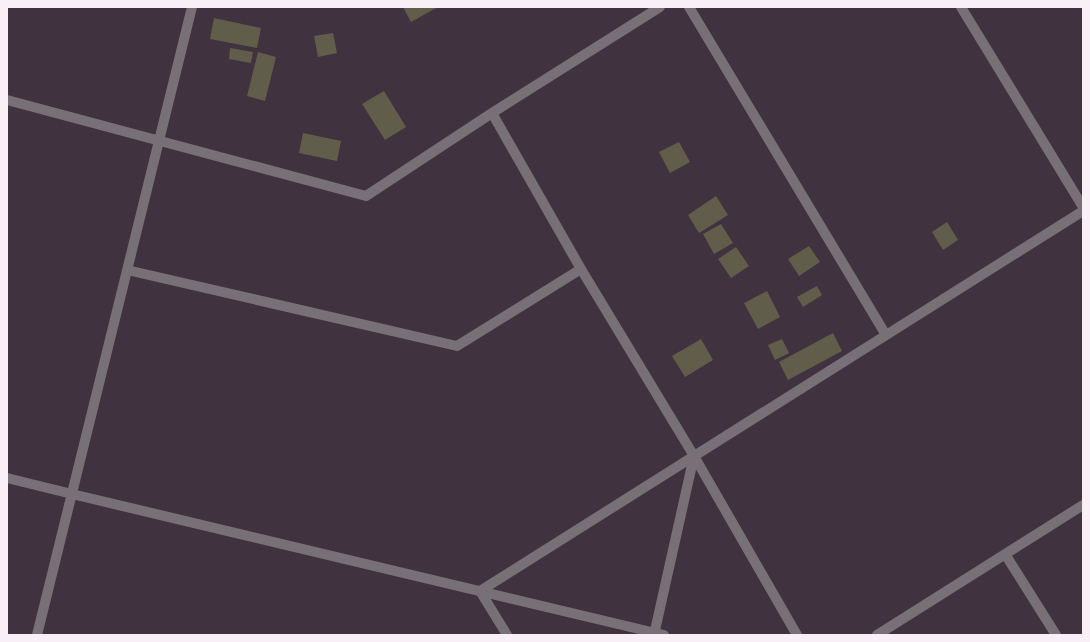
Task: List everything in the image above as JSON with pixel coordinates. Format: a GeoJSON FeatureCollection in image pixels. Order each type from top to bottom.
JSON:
{"type":"FeatureCollection","features":[{"type":"Feature","properties":{"kind":"street"},"geometry":{"type":"LineString","coordinates":[[37,635],[192,7]]}},
{"type":"Feature","properties":{"kind":"street"},"geometry":{"type":"LineString","coordinates":[[7,100],[366,196],[492,112],[660,7]]}},
{"type":"Feature","properties":{"kind":"street"},"geometry":{"type":"LineString","coordinates":[[689,7],[886,335]]}},
{"type":"Feature","properties":{"kind":"street"},"geometry":{"type":"LineString","coordinates":[[961,7],[1083,207]]}},
{"type":"Feature","properties":{"kind":"street"},"geometry":{"type":"LineString","coordinates":[[492,112],[581,269],[694,456],[797,635]]}},
{"type":"Feature","properties":{"kind":"street"},"geometry":{"type":"LineString","coordinates":[[480,591],[1083,211]]}},
{"type":"Feature","properties":{"kind":"street"},"geometry":{"type":"LineString","coordinates":[[127,270],[457,346],[581,269]]}},
{"type":"Feature","properties":{"kind":"street"},"geometry":{"type":"LineString","coordinates":[[7,478],[657,634],[694,456]]}},
{"type":"Feature","properties":{"kind":"street"},"geometry":{"type":"LineString","coordinates":[[877,635],[1083,505]]}},
{"type":"Feature","properties":{"kind":"street"},"geometry":{"type":"LineString","coordinates":[[1005,554],[1056,635]]}},
{"type":"Feature","properties":{"kind":"street"},"geometry":{"type":"LineString","coordinates":[[480,591],[507,635]]}},
{"type":"Feature","properties":{"kind":"building"},"geometry":{"type":"Polygon","coordinates":[[[403,7],[438,7],[411,22],[403,7]]]}},
{"type":"Feature","properties":{"kind":"building"},"geometry":{"type":"Polygon","coordinates":[[[214,18],[261,28],[257,48],[210,39],[214,18]]]}},
{"type":"Feature","properties":{"kind":"building"},"geometry":{"type":"Polygon","coordinates":[[[333,33],[337,53],[318,57],[314,36],[333,33]]]}},
{"type":"Feature","properties":{"kind":"building"},"geometry":{"type":"Polygon","coordinates":[[[230,48],[253,52],[251,63],[229,59],[230,48]]]}},
{"type":"Feature","properties":{"kind":"building"},"geometry":{"type":"Polygon","coordinates":[[[258,52],[276,57],[265,101],[247,96],[258,52]]]}},
{"type":"Feature","properties":{"kind":"building"},"geometry":{"type":"Polygon","coordinates":[[[384,91],[406,127],[385,140],[362,104],[384,91]]]}},
{"type":"Feature","properties":{"kind":"building"},"geometry":{"type":"Polygon","coordinates":[[[303,133],[341,141],[337,161],[299,153],[303,133]]]}},
{"type":"Feature","properties":{"kind":"building"},"geometry":{"type":"Polygon","coordinates":[[[679,142],[690,162],[670,173],[659,152],[679,142]]]}},
{"type":"Feature","properties":{"kind":"building"},"geometry":{"type":"Polygon","coordinates":[[[716,196],[728,215],[699,233],[688,215],[716,196]]]}},
{"type":"Feature","properties":{"kind":"building"},"geometry":{"type":"Polygon","coordinates":[[[947,222],[958,240],[943,250],[932,232],[947,222]]]}},
{"type":"Feature","properties":{"kind":"building"},"geometry":{"type":"Polygon","coordinates":[[[721,224],[733,243],[714,254],[703,234],[721,224]]]}},
{"type":"Feature","properties":{"kind":"building"},"geometry":{"type":"Polygon","coordinates":[[[809,246],[820,262],[799,276],[788,259],[809,246]]]}},
{"type":"Feature","properties":{"kind":"building"},"geometry":{"type":"Polygon","coordinates":[[[736,247],[749,266],[731,278],[718,259],[736,247]]]}},
{"type":"Feature","properties":{"kind":"building"},"geometry":{"type":"Polygon","coordinates":[[[817,286],[822,295],[803,307],[797,297],[817,286]]]}},
{"type":"Feature","properties":{"kind":"building"},"geometry":{"type":"Polygon","coordinates":[[[767,291],[780,317],[758,329],[744,303],[767,291]]]}},
{"type":"Feature","properties":{"kind":"building"},"geometry":{"type":"Polygon","coordinates":[[[833,333],[842,351],[788,380],[779,362],[833,333]]]}},
{"type":"Feature","properties":{"kind":"building"},"geometry":{"type":"Polygon","coordinates":[[[701,339],[713,360],[685,377],[672,356],[701,339]]]}},
{"type":"Feature","properties":{"kind":"building"},"geometry":{"type":"Polygon","coordinates":[[[782,339],[789,353],[775,360],[768,345],[782,339]]]}}]}
